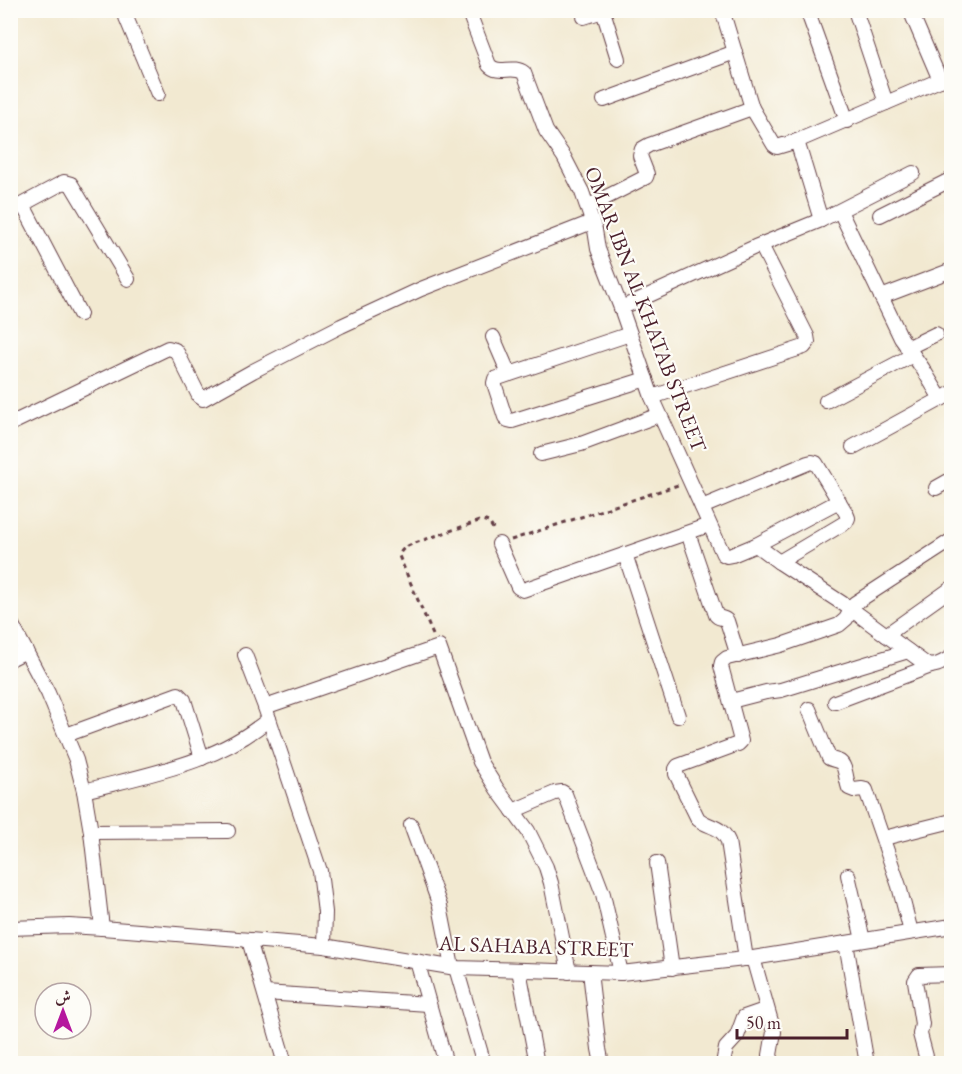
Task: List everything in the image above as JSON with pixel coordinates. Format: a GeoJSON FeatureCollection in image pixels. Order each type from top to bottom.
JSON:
{"type":"FeatureCollection","features":[{"type":"Feature","properties":{"kind":"street"},"geometry":{"type":"LineString","coordinates":[[123,10],[158,94]]}},
{"type":"Feature","properties":{"kind":"street","name":"OMAR IBN AL KHATAB STREET"},"geometry":{"type":"LineString","coordinates":[[468,10],[492,69],[496,71],[518,69],[524,73],[546,131],[572,171],[582,192],[598,249],[652,397],[722,553],[727,556],[732,555],[756,545]]}},
{"type":"Feature","properties":{"kind":"street"},"geometry":{"type":"LineString","coordinates":[[722,10],[752,108],[777,147],[847,121],[946,78],[910,10]]}},
{"type":"Feature","properties":{"kind":"street"},"geometry":{"type":"LineString","coordinates":[[807,10],[847,121]]}},
{"type":"Feature","properties":{"kind":"street"},"geometry":{"type":"LineString","coordinates":[[855,10],[886,103]]}},
{"type":"Feature","properties":{"kind":"street"},"geometry":{"type":"LineString","coordinates":[[584,16],[604,11],[618,58]]}},
{"type":"Feature","properties":{"kind":"street"},"geometry":{"type":"LineString","coordinates":[[604,100],[735,52]]}},
{"type":"Feature","properties":{"kind":"street"},"geometry":{"type":"LineString","coordinates":[[587,207],[646,177],[640,156],[642,149],[752,108]]}},
{"type":"Feature","properties":{"kind":"street"},"geometry":{"type":"LineString","coordinates":[[797,141],[821,220]]}},
{"type":"Feature","properties":{"kind":"street"},"geometry":{"type":"LineString","coordinates":[[621,308],[821,220],[913,173]]}},
{"type":"Feature","properties":{"kind":"street"},"geometry":{"type":"LineString","coordinates":[[880,215],[951,179]]}},
{"type":"Feature","properties":{"kind":"street"},"geometry":{"type":"LineString","coordinates":[[80,314],[17,208],[64,182],[71,184],[128,279]]}},
{"type":"Feature","properties":{"kind":"street"},"geometry":{"type":"LineString","coordinates":[[840,211],[901,338],[946,396],[853,447]]}},
{"type":"Feature","properties":{"kind":"street"},"geometry":{"type":"LineString","coordinates":[[10,424],[168,348],[175,350],[178,354],[199,396],[203,399],[351,321],[421,289],[592,222]]}},
{"type":"Feature","properties":{"kind":"street"},"geometry":{"type":"LineString","coordinates":[[652,397],[804,347],[807,344],[807,336],[761,245]]}},
{"type":"Feature","properties":{"kind":"street"},"geometry":{"type":"LineString","coordinates":[[881,297],[951,270]]}},
{"type":"Feature","properties":{"kind":"street"},"geometry":{"type":"LineString","coordinates":[[630,334],[496,378],[494,383],[506,419],[512,421],[646,379]]}},
{"type":"Feature","properties":{"kind":"street"},"geometry":{"type":"LineString","coordinates":[[826,401],[936,334]]}},
{"type":"Feature","properties":{"kind":"street"},"geometry":{"type":"LineString","coordinates":[[494,337],[509,374]]}},
{"type":"Feature","properties":{"kind":"street"},"geometry":{"type":"LineString","coordinates":[[541,454],[582,444],[660,414]]}},
{"type":"Feature","properties":{"kind":"street"},"geometry":{"type":"LineString","coordinates":[[702,507],[812,462],[816,463],[847,516],[846,522],[779,562]]}},
{"type":"Feature","properties":{"kind":"street"},"geometry":{"type":"LineString","coordinates":[[936,488],[951,479]]}},
{"type":"Feature","properties":{"kind":"street"},"geometry":{"type":"LineString","coordinates":[[839,501],[756,545],[930,666]]}},
{"type":"Feature","properties":{"kind":"street"},"geometry":{"type":"LineString","coordinates":[[499,544],[518,587],[523,590],[710,525]]}},
{"type":"Feature","properties":{"kind":"street"},"geometry":{"type":"LineString","coordinates":[[688,532],[716,615],[727,621],[738,656]]}},
{"type":"Feature","properties":{"kind":"street"},"geometry":{"type":"LineString","coordinates":[[773,1064],[770,1055],[774,1032],[749,958],[728,841],[722,831],[698,819],[678,779],[676,769],[683,764],[740,742],[741,738],[721,666],[723,659],[781,645],[839,625],[846,620],[855,603],[951,540]]}},
{"type":"Feature","properties":{"kind":"street"},"geometry":{"type":"LineString","coordinates":[[625,554],[678,716]]}},
{"type":"Feature","properties":{"kind":"street"},"geometry":{"type":"LineString","coordinates":[[886,635],[951,588]]}},
{"type":"Feature","properties":{"kind":"street"},"geometry":{"type":"LineString","coordinates":[[10,621],[48,693],[76,760],[91,832],[102,928]]}},
{"type":"Feature","properties":{"kind":"street"},"geometry":{"type":"LineString","coordinates":[[84,791],[202,759],[237,743],[267,713],[439,647],[480,762],[528,831],[546,867],[569,972]]}},
{"type":"Feature","properties":{"kind":"street"},"geometry":{"type":"LineString","coordinates":[[10,659],[27,651]]}},
{"type":"Feature","properties":{"kind":"street"},"geometry":{"type":"LineString","coordinates":[[731,701],[781,690],[908,651]]}},
{"type":"Feature","properties":{"kind":"street"},"geometry":{"type":"LineString","coordinates":[[245,655],[320,871],[325,912],[324,946]]}},
{"type":"Feature","properties":{"kind":"street"},"geometry":{"type":"LineString","coordinates":[[835,702],[930,666],[936,666],[951,657]]}},
{"type":"Feature","properties":{"kind":"street"},"geometry":{"type":"LineString","coordinates":[[66,735],[178,694],[184,700],[202,759]]}},
{"type":"Feature","properties":{"kind":"street"},"geometry":{"type":"LineString","coordinates":[[809,709],[829,758],[843,765],[849,788],[866,790],[899,885],[911,932]]}},
{"type":"Feature","properties":{"kind":"street"},"geometry":{"type":"LineString","coordinates":[[513,810],[555,793],[565,794],[603,894],[621,973]]}},
{"type":"Feature","properties":{"kind":"street"},"geometry":{"type":"LineString","coordinates":[[884,838],[951,820]]}},
{"type":"Feature","properties":{"kind":"street"},"geometry":{"type":"LineString","coordinates":[[411,825],[440,906],[454,968],[484,1064]]}},
{"type":"Feature","properties":{"kind":"street"},"geometry":{"type":"LineString","coordinates":[[91,832],[228,831]]}},
{"type":"Feature","properties":{"kind":"street"},"geometry":{"type":"LineString","coordinates":[[657,863],[672,968]]}},
{"type":"Feature","properties":{"kind":"street"},"geometry":{"type":"LineString","coordinates":[[848,875],[863,940]]}},
{"type":"Feature","properties":{"kind":"street","name":"AL SAHABA STREET"},"geometry":{"type":"LineString","coordinates":[[10,928],[69,926],[249,939],[324,946],[454,968],[621,973],[749,958],[951,926]]}},
{"type":"Feature","properties":{"kind":"street"},"geometry":{"type":"LineString","coordinates":[[249,939],[285,1064]]}},
{"type":"Feature","properties":{"kind":"street"},"geometry":{"type":"LineString","coordinates":[[846,943],[867,1064]]}},
{"type":"Feature","properties":{"kind":"street"},"geometry":{"type":"LineString","coordinates":[[417,962],[446,1064]]}},
{"type":"Feature","properties":{"kind":"street"},"geometry":{"type":"LineString","coordinates":[[519,970],[537,1064]]}},
{"type":"Feature","properties":{"kind":"street"},"geometry":{"type":"LineString","coordinates":[[590,972],[602,1064]]}},
{"type":"Feature","properties":{"kind":"street"},"geometry":{"type":"LineString","coordinates":[[928,1064],[920,1034],[922,1024],[915,978],[920,975],[951,974]]}},
{"type":"Feature","properties":{"kind":"street"},"geometry":{"type":"LineString","coordinates":[[265,993],[428,1004]]}},
{"type":"Feature","properties":{"kind":"street"},"geometry":{"type":"LineString","coordinates":[[723,1064],[726,1048],[737,1035],[744,1017],[767,1009]]}}]}
